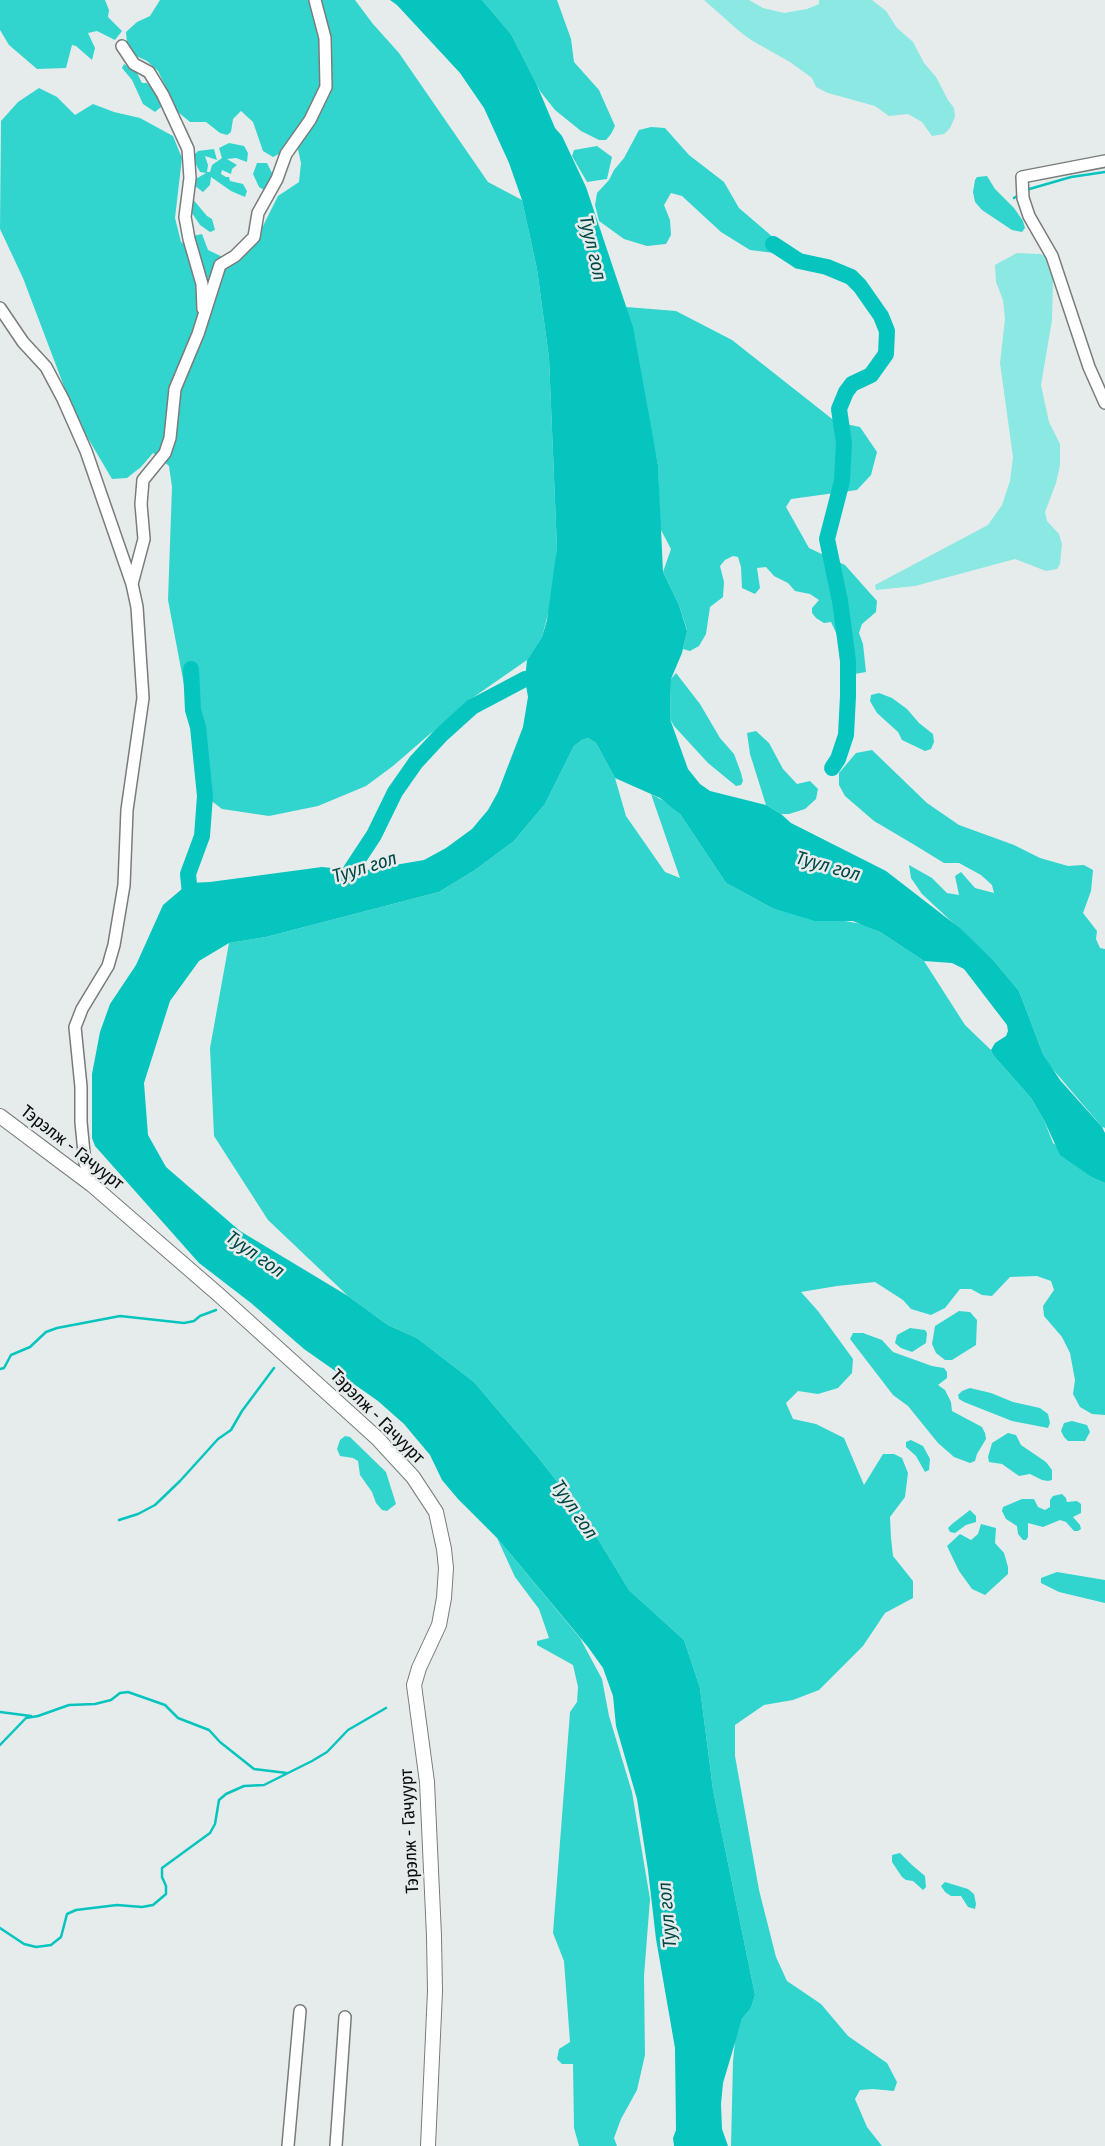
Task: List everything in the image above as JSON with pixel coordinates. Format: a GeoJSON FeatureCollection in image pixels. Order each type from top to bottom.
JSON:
{"type":"FeatureCollection","features":[{"type":"Feature","properties":{"kind":"main road","name":"Тэрэлж - Гачуурт"},"geometry":{"type":"LineString","coordinates":[[0,1116],[92,1184],[170,1251],[377,1438],[413,1477],[436,1512],[446,1568],[444,1598],[438,1625],[419,1668],[414,1685],[427,1782],[434,1936],[435,1990],[428,2146]]}},
{"type":"Feature","properties":{"kind":"street"},"geometry":{"type":"LineString","coordinates":[[132,584],[144,539],[141,504],[143,480],[164,453],[170,438],[175,389],[198,334],[220,265],[236,256],[254,237],[258,213],[276,179],[286,154],[310,120],[326,86],[326,38],[315,0]]}},
{"type":"Feature","properties":{"kind":"street"},"geometry":{"type":"LineString","coordinates":[[122,46],[134,64],[149,72],[163,95],[188,149],[190,178],[185,217],[189,239],[202,284],[204,316]]}},
{"type":"Feature","properties":{"kind":"street"},"geometry":{"type":"LineString","coordinates":[[1105,161],[1022,177],[1022,198],[1029,216],[1052,256],[1089,367],[1105,403]]}},
{"type":"Feature","properties":{"kind":"street"},"geometry":{"type":"LineString","coordinates":[[0,308],[23,342],[46,367],[63,399],[89,460],[132,584],[137,607],[143,698],[126,810],[124,885],[114,945],[108,966],[82,1010],[75,1027],[81,1087],[81,1122],[85,1163],[92,1184]]}},
{"type":"Feature","properties":{"kind":"street"},"geometry":{"type":"LineString","coordinates":[[288,2146],[300,2011]]}},
{"type":"Feature","properties":{"kind":"street"},"geometry":{"type":"LineString","coordinates":[[336,2146],[345,2017]]}},
{"type":"Feature","properties":{"kind":"shaded area"},"geometry":{"type":"Polygon","coordinates":[[[0,0],[105,0],[109,10],[108,17],[122,31],[115,40],[97,31],[88,33],[95,48],[92,60],[76,46],[72,45],[66,68],[37,69],[9,45],[0,30],[0,0]]]}},
{"type":"Feature","properties":{"kind":"shaded area"},"geometry":{"type":"Polygon","coordinates":[[[160,0],[355,0],[399,53],[488,182],[522,200],[537,269],[549,358],[557,548],[552,598],[542,637],[527,660],[468,701],[393,766],[366,786],[318,806],[269,816],[222,809],[205,796],[168,600],[172,487],[169,466],[153,453],[141,467],[127,478],[112,479],[76,418],[23,278],[0,229],[1,121],[18,102],[39,88],[57,97],[75,115],[93,104],[114,112],[140,118],[173,136],[182,158],[175,218],[181,242],[189,247],[193,236],[202,234],[208,250],[231,261],[263,226],[278,196],[299,182],[301,163],[297,145],[273,157],[263,151],[253,122],[241,111],[233,119],[231,132],[227,135],[220,133],[206,122],[190,122],[178,112],[158,71],[147,61],[132,54],[127,42],[126,32],[137,22],[150,16],[160,0]]]}},
{"type":"Feature","properties":{"kind":"shaded area"},"geometry":{"type":"Polygon","coordinates":[[[482,0],[557,0],[571,39],[574,62],[599,90],[615,126],[606,140],[599,140],[581,131],[555,110],[540,91],[511,34],[482,0]]]}},
{"type":"Feature","properties":{"kind":"shaded area"},"geometry":{"type":"Polygon","coordinates":[[[704,0],[749,0],[763,8],[784,13],[807,9],[819,4],[819,0],[872,0],[886,11],[897,28],[913,42],[924,63],[936,77],[954,108],[955,117],[950,128],[944,134],[932,136],[922,122],[908,114],[889,116],[875,106],[828,93],[816,87],[812,78],[790,62],[751,40],[704,0]]]}},
{"type":"Feature","properties":{"kind":"shaded area"},"geometry":{"type":"Polygon","coordinates":[[[124,64],[136,71],[142,83],[147,83],[159,96],[162,102],[161,107],[155,112],[143,104],[132,80],[122,68],[124,64]]]}},
{"type":"Feature","properties":{"kind":"shaded area"},"geometry":{"type":"Polygon","coordinates":[[[651,127],[665,128],[689,155],[724,182],[739,208],[781,244],[779,252],[750,250],[721,232],[682,196],[671,193],[664,205],[670,220],[671,235],[666,244],[647,246],[624,239],[599,221],[595,205],[597,193],[609,180],[614,170],[624,158],[639,130],[651,127]]]}},
{"type":"Feature","properties":{"kind":"shaded area"},"geometry":{"type":"Polygon","coordinates":[[[229,143],[244,146],[248,153],[247,162],[236,158],[227,159],[237,165],[232,169],[231,174],[222,170],[221,174],[229,177],[230,181],[243,184],[247,191],[245,197],[231,191],[211,177],[210,185],[203,192],[195,186],[194,180],[206,173],[200,172],[192,157],[198,151],[214,149],[217,160],[205,156],[208,165],[207,172],[210,172],[212,165],[222,158],[219,148],[229,143]]]}},
{"type":"Feature","properties":{"kind":"shaded area"},"geometry":{"type":"Polygon","coordinates":[[[597,146],[612,157],[607,179],[587,182],[572,156],[574,150],[597,146]]]}},
{"type":"Feature","properties":{"kind":"shaded area"},"geometry":{"type":"Polygon","coordinates":[[[257,163],[267,163],[272,173],[271,190],[264,190],[259,187],[253,174],[257,163]]]}},
{"type":"Feature","properties":{"kind":"shaded area"},"geometry":{"type":"Polygon","coordinates":[[[987,176],[995,189],[1014,208],[1023,221],[1025,228],[1022,232],[1012,230],[982,210],[975,202],[973,192],[975,180],[977,177],[987,176]]]}},
{"type":"Feature","properties":{"kind":"shaded area"},"geometry":{"type":"Polygon","coordinates":[[[192,198],[207,216],[212,219],[215,230],[210,232],[200,225],[188,207],[192,198]]]}},
{"type":"Feature","properties":{"kind":"shaded area"},"geometry":{"type":"Polygon","coordinates":[[[1017,253],[1045,256],[1053,278],[1052,320],[1041,385],[1049,422],[1060,444],[1060,465],[1056,483],[1045,512],[1047,521],[1059,534],[1062,544],[1060,564],[1057,569],[1046,571],[1015,559],[915,586],[876,590],[875,585],[988,525],[1002,505],[1010,481],[1013,457],[1000,363],[1005,319],[1003,300],[996,282],[995,265],[1017,253]]]}},
{"type":"Feature","properties":{"kind":"shaded area"},"geometry":{"type":"Polygon","coordinates":[[[626,307],[676,311],[732,340],[836,422],[860,427],[877,452],[871,475],[857,490],[791,499],[786,507],[809,548],[845,565],[877,601],[876,612],[862,624],[859,633],[863,644],[866,672],[849,675],[840,660],[839,639],[831,622],[824,623],[812,613],[812,608],[819,600],[810,594],[795,591],[788,583],[774,576],[766,567],[757,568],[760,588],[755,594],[742,588],[741,567],[738,557],[733,556],[725,560],[720,566],[724,582],[723,597],[710,607],[706,634],[699,646],[690,651],[683,649],[687,630],[679,605],[663,572],[671,549],[660,528],[658,465],[626,307]]]}},
{"type":"Feature","properties":{"kind":"shaded area"},"geometry":{"type":"Polygon","coordinates":[[[676,673],[700,704],[720,738],[734,754],[743,781],[741,785],[736,786],[708,763],[674,726],[670,719],[671,679],[676,673]]]}},
{"type":"Feature","properties":{"kind":"shaded area"},"geometry":{"type":"Polygon","coordinates":[[[879,693],[892,698],[907,709],[919,723],[933,734],[934,742],[931,749],[925,751],[902,740],[898,732],[877,713],[870,701],[871,695],[879,693]]]}},
{"type":"Feature","properties":{"kind":"shaded area"},"geometry":{"type":"Polygon","coordinates":[[[756,731],[769,743],[783,769],[797,784],[810,781],[818,789],[816,799],[805,809],[789,814],[781,814],[766,805],[750,754],[747,733],[756,731]]]}},
{"type":"Feature","properties":{"kind":"shaded area"},"geometry":{"type":"Polygon","coordinates":[[[588,738],[596,743],[615,778],[626,816],[665,872],[680,878],[651,794],[671,805],[680,814],[726,883],[772,908],[862,924],[880,932],[924,961],[965,1025],[991,1050],[993,1055],[1031,1098],[1044,1120],[1053,1143],[1093,1178],[1105,1183],[1105,1415],[1092,1414],[1080,1407],[1073,1394],[1075,1380],[1070,1353],[1062,1337],[1044,1316],[1043,1306],[1054,1290],[1051,1281],[1037,1276],[1010,1277],[992,1296],[982,1295],[971,1289],[960,1289],[945,1308],[931,1315],[911,1309],[903,1300],[875,1282],[801,1292],[818,1311],[853,1359],[852,1373],[838,1388],[818,1394],[798,1391],[786,1403],[793,1419],[816,1424],[844,1438],[864,1485],[883,1454],[894,1454],[902,1458],[908,1473],[905,1497],[890,1517],[891,1538],[893,1556],[913,1581],[913,1598],[885,1613],[863,1646],[819,1690],[793,1700],[764,1705],[735,1725],[735,1756],[759,1890],[776,1957],[787,1981],[821,2004],[848,2036],[887,2063],[897,2082],[894,2091],[860,2090],[855,2099],[867,2127],[882,2146],[731,2146],[735,2041],[742,2019],[751,2008],[755,1995],[713,1790],[700,1688],[684,1640],[629,1590],[582,1513],[537,1456],[474,1382],[417,1338],[388,1325],[348,1296],[268,1220],[214,1136],[210,1048],[229,943],[266,937],[439,892],[475,870],[514,841],[545,804],[574,746],[588,738]]]}},
{"type":"Feature","properties":{"kind":"shaded area"},"geometry":{"type":"Polygon","coordinates":[[[872,750],[927,803],[959,825],[1014,845],[1040,858],[1068,866],[1084,865],[1093,870],[1091,891],[1083,913],[1097,931],[1096,939],[1100,948],[1105,949],[1105,1128],[1102,1127],[1051,1067],[1043,1054],[1019,991],[995,962],[922,894],[911,878],[909,865],[932,878],[947,893],[959,895],[955,876],[961,872],[975,888],[994,893],[992,885],[981,875],[959,863],[944,863],[874,821],[845,796],[839,785],[839,773],[856,753],[872,750]]]}},
{"type":"Feature","properties":{"kind":"shaded area"},"geometry":{"type":"Polygon","coordinates":[[[959,1311],[970,1312],[977,1320],[976,1345],[952,1360],[945,1360],[936,1353],[932,1344],[935,1326],[959,1311]]]}},
{"type":"Feature","properties":{"kind":"shaded area"},"geometry":{"type":"Polygon","coordinates":[[[910,1328],[925,1330],[927,1333],[926,1343],[912,1352],[901,1348],[895,1343],[897,1335],[910,1328]]]}},
{"type":"Feature","properties":{"kind":"shaded area"},"geometry":{"type":"Polygon","coordinates":[[[853,1333],[863,1333],[882,1340],[893,1352],[932,1366],[944,1368],[947,1372],[947,1378],[938,1385],[945,1390],[951,1402],[952,1411],[982,1427],[985,1433],[986,1439],[975,1461],[970,1463],[954,1457],[938,1443],[908,1406],[893,1395],[850,1339],[853,1333]]]}},
{"type":"Feature","properties":{"kind":"shaded area"},"geometry":{"type":"Polygon","coordinates":[[[970,1388],[991,1393],[1013,1402],[1040,1408],[1048,1414],[1050,1423],[1048,1428],[1012,1421],[959,1399],[958,1395],[962,1391],[970,1388]]]}},
{"type":"Feature","properties":{"kind":"shaded area"},"geometry":{"type":"Polygon","coordinates":[[[1072,1421],[1087,1425],[1090,1432],[1085,1441],[1068,1441],[1064,1437],[1061,1431],[1064,1423],[1072,1421]]]}},
{"type":"Feature","properties":{"kind":"shaded area"},"geometry":{"type":"Polygon","coordinates":[[[1008,1433],[1016,1435],[1021,1445],[1046,1462],[1052,1470],[1052,1480],[1042,1480],[1030,1474],[1019,1476],[1002,1464],[989,1462],[988,1457],[992,1443],[1008,1433]]]}},
{"type":"Feature","properties":{"kind":"shaded area"},"geometry":{"type":"Polygon","coordinates":[[[345,1436],[350,1437],[386,1472],[396,1504],[387,1511],[382,1510],[376,1503],[372,1492],[360,1475],[358,1461],[353,1458],[340,1456],[337,1449],[340,1440],[345,1436]]]}},
{"type":"Feature","properties":{"kind":"shaded area"},"geometry":{"type":"Polygon","coordinates":[[[911,1440],[923,1446],[930,1459],[929,1470],[925,1472],[916,1456],[906,1447],[906,1442],[911,1440]]]}},
{"type":"Feature","properties":{"kind":"shaded area"},"geometry":{"type":"Polygon","coordinates":[[[1062,1494],[1067,1502],[1077,1501],[1081,1504],[1081,1513],[1073,1517],[1080,1525],[1081,1529],[1078,1531],[1074,1531],[1066,1522],[1060,1520],[1043,1527],[1028,1523],[1028,1537],[1026,1540],[1023,1540],[1018,1534],[1017,1526],[1006,1519],[1002,1511],[1003,1507],[1022,1499],[1034,1499],[1038,1507],[1045,1510],[1050,1507],[1050,1500],[1053,1496],[1062,1494]]]}},
{"type":"Feature","properties":{"kind":"shaded area"},"geometry":{"type":"Polygon","coordinates":[[[970,1510],[976,1516],[976,1522],[966,1525],[955,1533],[950,1532],[948,1528],[970,1510]]]}},
{"type":"Feature","properties":{"kind":"shaded area"},"geometry":{"type":"Polygon","coordinates":[[[981,1524],[996,1528],[995,1543],[1004,1553],[1008,1567],[1008,1574],[985,1595],[972,1589],[959,1571],[947,1546],[960,1534],[971,1540],[978,1534],[981,1524]]]}},
{"type":"Feature","properties":{"kind":"shaded area"},"geometry":{"type":"Polygon","coordinates":[[[497,1538],[580,1638],[602,1679],[609,1716],[632,1792],[650,1899],[644,1976],[645,2055],[637,2090],[621,2119],[614,2138],[617,2146],[579,2146],[574,2128],[573,2064],[562,2064],[557,2059],[559,2049],[570,2042],[564,1961],[553,1933],[570,1712],[577,1702],[578,1687],[573,1665],[537,1645],[537,1641],[549,1638],[539,1609],[515,1577],[497,1538]]]}},
{"type":"Feature","properties":{"kind":"shaded area"},"geometry":{"type":"Polygon","coordinates":[[[1057,1572],[1105,1580],[1105,1603],[1059,1592],[1041,1583],[1041,1578],[1057,1572]]]}},
{"type":"Feature","properties":{"kind":"shaded area"},"geometry":{"type":"Polygon","coordinates":[[[900,1853],[925,1876],[926,1887],[923,1890],[913,1881],[902,1877],[892,1862],[892,1855],[900,1853]]]}},
{"type":"Feature","properties":{"kind":"shaded area"},"geometry":{"type":"Polygon","coordinates":[[[945,1882],[968,1889],[974,1894],[975,1909],[968,1907],[961,1896],[951,1896],[945,1892],[941,1886],[945,1882]]]}},
{"type":"Feature","properties":{"kind":"water","name":"Туул гол"},"geometry":{"type":"Polygon","coordinates":[[[390,0],[482,0],[511,34],[536,83],[555,128],[562,136],[586,187],[633,327],[658,465],[663,572],[679,605],[687,631],[682,653],[671,679],[670,719],[688,769],[700,784],[710,791],[766,805],[791,823],[886,871],[961,929],[995,962],[1019,991],[1043,1054],[1060,1080],[1102,1127],[1105,1133],[1105,1183],[1093,1178],[1060,1155],[1044,1120],[1031,1098],[993,1055],[991,1050],[995,1043],[1006,1036],[1008,1031],[1007,1025],[964,969],[952,963],[924,961],[880,932],[853,921],[815,921],[772,908],[726,883],[680,814],[660,798],[615,778],[596,743],[588,738],[574,746],[545,804],[514,841],[475,870],[439,892],[266,937],[229,943],[199,961],[170,1001],[144,1083],[148,1135],[166,1167],[240,1231],[348,1296],[388,1325],[417,1338],[474,1382],[537,1456],[582,1513],[629,1590],[684,1640],[700,1688],[713,1790],[755,1995],[751,2008],[742,2019],[723,2083],[721,2104],[722,2129],[728,2146],[674,2146],[673,2138],[676,2130],[675,2048],[656,1939],[637,1799],[616,1726],[613,1696],[603,1668],[588,1647],[497,1538],[442,1480],[430,1455],[404,1424],[378,1401],[304,1349],[251,1303],[199,1263],[95,1146],[92,1138],[92,1074],[100,1032],[110,1004],[136,965],[163,905],[189,883],[210,882],[322,867],[360,871],[424,860],[446,848],[472,829],[488,810],[498,792],[523,727],[528,697],[525,679],[527,660],[542,637],[547,620],[557,548],[549,358],[537,269],[522,200],[509,163],[484,108],[460,73],[397,5],[390,0]]]}},
{"type":"Feature","properties":{"kind":"waterway"},"geometry":{"type":"LineString","coordinates":[[1026,190],[1071,177],[1105,172]]}},
{"type":"Feature","properties":{"kind":"waterway"},"geometry":{"type":"LineString","coordinates":[[1014,198],[1020,194]]}},
{"type":"Feature","properties":{"kind":"waterway"},"geometry":{"type":"LineString","coordinates":[[773,244],[799,261],[827,267],[851,277],[860,286],[881,316],[887,331],[886,354],[871,375],[852,384],[846,392],[839,409],[844,443],[842,481],[827,539],[840,601],[848,661],[848,696],[846,735],[838,759],[832,768]]}},
{"type":"Feature","properties":{"kind":"waterway"},"geometry":{"type":"LineString","coordinates":[[191,669],[193,710],[198,727],[205,796],[202,836],[188,874],[191,905]]}},
{"type":"Feature","properties":{"kind":"waterway","name":"Туул гол"},"geometry":{"type":"LineString","coordinates":[[343,891],[351,870],[374,835],[395,792],[416,762],[441,735],[472,707],[525,679],[546,680]]}},
{"type":"Feature","properties":{"kind":"waterway"},"geometry":{"type":"LineString","coordinates":[[0,1369],[4,1368],[11,1355],[30,1347],[46,1332],[57,1328],[120,1316],[184,1323],[194,1321],[200,1316],[216,1310]]}},
{"type":"Feature","properties":{"kind":"waterway"},"geometry":{"type":"LineString","coordinates":[[119,1520],[138,1514],[155,1505],[180,1481],[218,1439],[231,1430],[242,1411],[274,1368]]}},
{"type":"Feature","properties":{"kind":"waterway"},"geometry":{"type":"LineString","coordinates":[[0,1745],[26,1718],[38,1716],[69,1705],[95,1704],[111,1700],[120,1693],[128,1692],[165,1705],[178,1718],[209,1730],[220,1742],[254,1769],[287,1773]]}},
{"type":"Feature","properties":{"kind":"waterway"},"geometry":{"type":"LineString","coordinates":[[0,1928],[24,1944],[36,1947],[51,1945],[61,1937],[67,1914],[76,1910],[117,1905],[142,1907],[153,1905],[166,1894],[162,1868],[210,1833],[215,1824],[219,1800],[226,1794],[244,1786],[264,1785],[312,1761],[327,1752],[348,1730],[386,1708]]}},
{"type":"Feature","properties":{"kind":"waterway"},"geometry":{"type":"LineString","coordinates":[[0,1712],[31,1716]]}}]}
